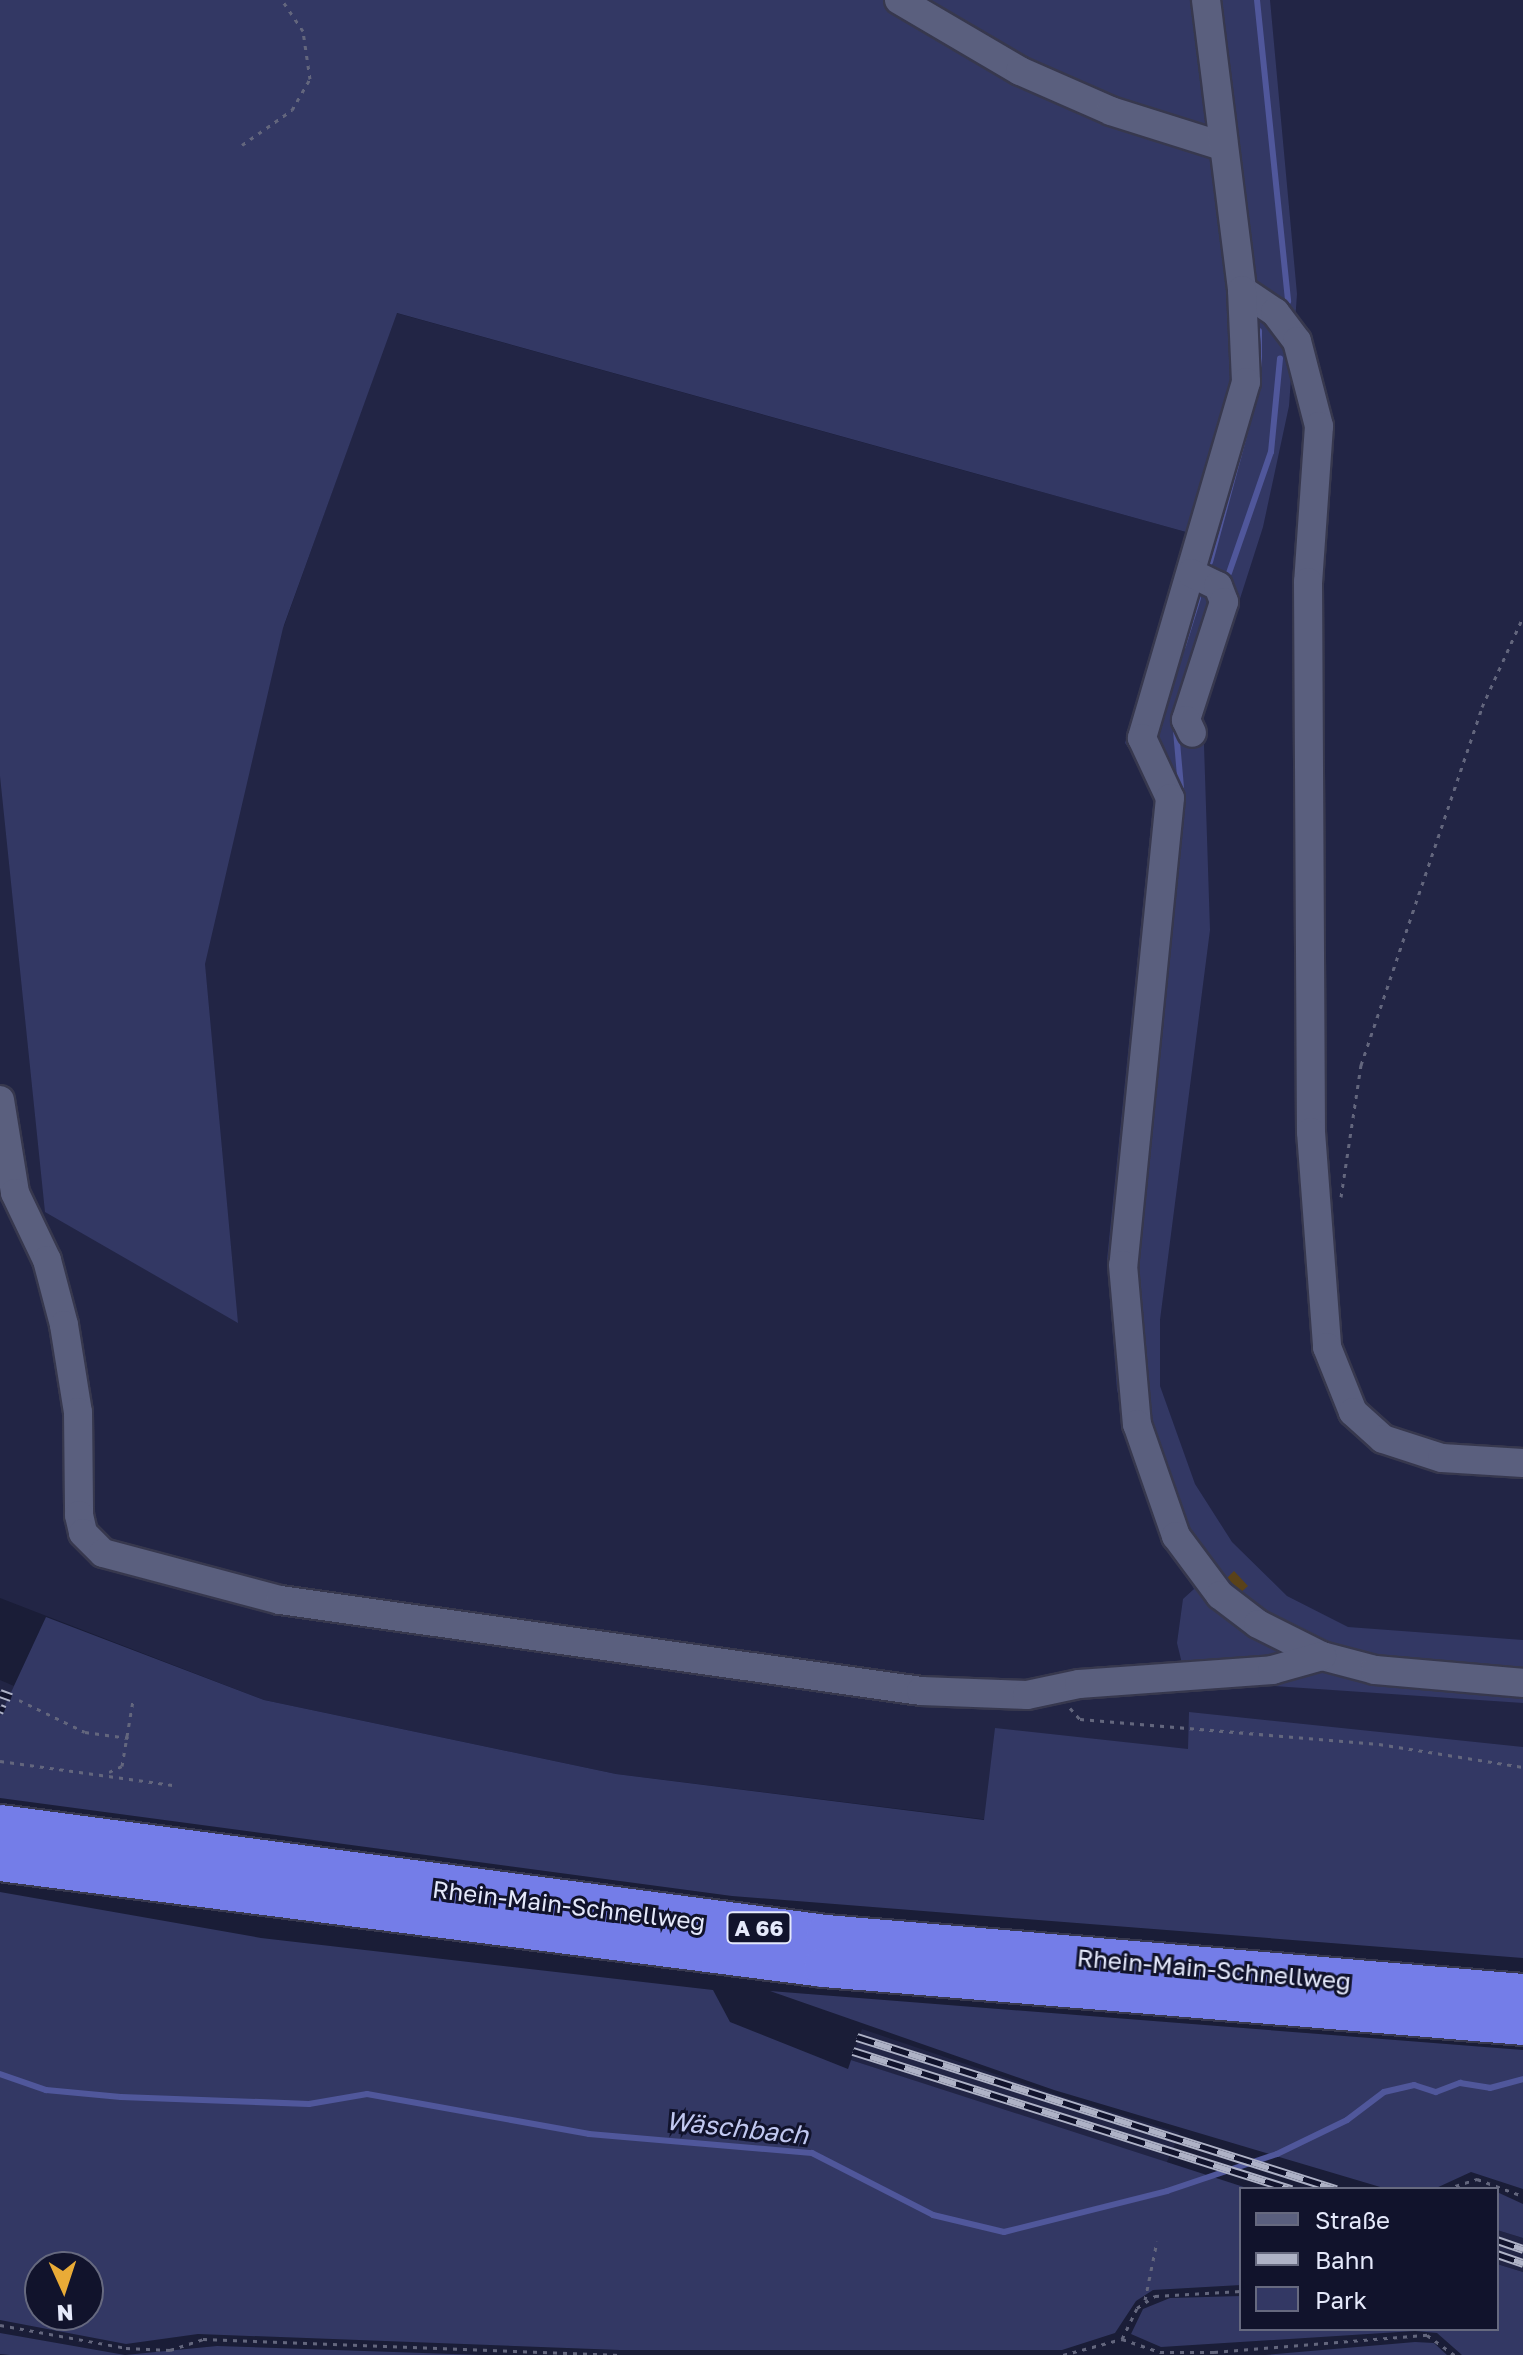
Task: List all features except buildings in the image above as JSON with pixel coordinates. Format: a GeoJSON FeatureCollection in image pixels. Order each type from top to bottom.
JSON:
{"type":"FeatureCollection","features":[{"type":"Feature","properties":{"kind":"highway","name":"Rhein-Main-Schnellweg"},"geometry":{"type":"LineString","coordinates":[[0,1825],[826,1935],[1523,1994]]}},
{"type":"Feature","properties":{"kind":"highway","name":"Rhein-Main-Schnellweg"},"geometry":{"type":"LineString","coordinates":[[0,1861],[824,1967],[1523,2025]]}},
{"type":"Feature","properties":{"kind":"lane"},"geometry":{"type":"LineString","coordinates":[[899,0],[1020,71],[1140,122],[1222,146]]}},
{"type":"Feature","properties":{"kind":"lane"},"geometry":{"type":"LineString","coordinates":[[1206,0],[1242,290],[1246,382],[1142,738],[1170,798],[1127,1183],[1125,1348],[1146,1458],[1188,1557],[1238,1610],[1322,1656],[1402,1674],[1523,1683]]}},
{"type":"Feature","properties":{"kind":"lane"},"geometry":{"type":"LineString","coordinates":[[1242,290],[1275,312],[1297,341],[1319,426],[1308,582],[1311,1117],[1327,1347],[1353,1412],[1383,1439],[1442,1458],[1523,1463]]}},
{"type":"Feature","properties":{"kind":"lane"},"geometry":{"type":"LineString","coordinates":[[1191,573],[1218,586],[1224,602],[1186,720],[1192,733]]}},
{"type":"Feature","properties":{"kind":"lane"},"geometry":{"type":"LineString","coordinates":[[0,1100],[15,1193],[47,1260],[64,1325],[78,1412],[79,1515],[83,1533],[103,1553],[280,1600],[921,1691],[1027,1695],[1079,1684],[1272,1670],[1322,1656]]}},
{"type":"Feature","properties":{"kind":"path"},"geometry":{"type":"LineString","coordinates":[[242,145],[292,110],[310,79],[303,31],[282,0]]}},
{"type":"Feature","properties":{"kind":"path"},"geometry":{"type":"LineString","coordinates":[[1337,1204],[1361,1065],[1482,707],[1523,617]]}},
{"type":"Feature","properties":{"kind":"path"},"geometry":{"type":"LineString","coordinates":[[1079,1684],[1069,1695],[1070,1711],[1080,1719],[1379,1744],[1523,1767]]}},
{"type":"Feature","properties":{"kind":"path"},"geometry":{"type":"LineString","coordinates":[[19,1700],[85,1732],[129,1738]]}},
{"type":"Feature","properties":{"kind":"path"},"geometry":{"type":"LineString","coordinates":[[109,1772],[122,1766],[133,1700]]}},
{"type":"Feature","properties":{"kind":"path"},"geometry":{"type":"LineString","coordinates":[[0,1761],[109,1772],[174,1785]]}},
{"type":"Feature","properties":{"kind":"path"},"geometry":{"type":"LineString","coordinates":[[1452,2187],[1477,2179],[1499,2187]]}},
{"type":"Feature","properties":{"kind":"path"},"geometry":{"type":"LineString","coordinates":[[1499,2187],[1523,2196]]}},
{"type":"Feature","properties":{"kind":"path"},"geometry":{"type":"LineString","coordinates":[[1122,2339],[1145,2300],[1157,2241]]}},
{"type":"Feature","properties":{"kind":"path"},"geometry":{"type":"LineString","coordinates":[[1145,2300],[1174,2292],[1239,2291]]}},
{"type":"Feature","properties":{"kind":"path"},"geometry":{"type":"LineString","coordinates":[[0,2325],[126,2348],[170,2350],[203,2339],[621,2355]]}},
{"type":"Feature","properties":{"kind":"path"},"geometry":{"type":"LineString","coordinates":[[1063,2355],[1122,2339],[1151,2351],[1214,2352],[1427,2335],[1455,2355]]}},
{"type":"Feature","properties":{"kind":"shaded area"},"geometry":{"type":"Polygon","coordinates":[[[0,0],[284,626],[396,313],[1186,532],[1188,0],[1523,0],[1523,1857],[1054,1828],[616,1774],[264,1700],[0,1598],[0,0]]]}},
{"type":"Feature","properties":{"kind":"shaded area"},"geometry":{"type":"Polygon","coordinates":[[[0,1680],[14,1686],[1,1716],[0,1716],[0,1680]]]}},
{"type":"Feature","properties":{"kind":"shaded area"},"geometry":{"type":"Polygon","coordinates":[[[862,2029],[1180,2133],[1166,2164],[851,2060],[862,2029]]]}},
{"type":"Feature","properties":{"kind":"shaded area"},"geometry":{"type":"Polygon","coordinates":[[[1499,2231],[1523,2238],[1523,2272],[1499,2265],[1499,2231]]]}},
{"type":"Feature","properties":{"kind":"green space"},"geometry":{"type":"Polygon","coordinates":[[[0,0],[1270,0],[1297,294],[1289,406],[1263,527],[1203,714],[1210,930],[1160,1320],[1160,1386],[1195,1484],[1232,1542],[1287,1596],[1348,1627],[1523,1640],[1523,1703],[1186,1680],[1177,1643],[1183,1599],[1194,1589],[1146,1493],[1117,1390],[1107,1260],[1155,785],[1125,743],[1186,532],[397,313],[283,628],[205,964],[238,1323],[45,1212],[0,776],[0,0]]]}},
{"type":"Feature","properties":{"kind":"green space"},"geometry":{"type":"Polygon","coordinates":[[[46,1617],[264,1700],[616,1774],[984,1820],[995,1728],[1188,1749],[1189,1712],[1523,1747],[1523,1958],[732,1896],[0,1798],[0,1716],[46,1617]]]}},
{"type":"Feature","properties":{"kind":"green space"},"geometry":{"type":"Polygon","coordinates":[[[0,1892],[261,1938],[713,1990],[730,2022],[848,2069],[851,2060],[1244,2187],[1239,2187],[1239,2285],[1153,2290],[1136,2301],[1115,2333],[1062,2350],[620,2350],[198,2334],[126,2344],[58,2331],[104,2331],[104,2251],[24,2251],[24,2325],[0,2320],[0,1892]]]}},
{"type":"Feature","properties":{"kind":"green space"},"geometry":{"type":"Polygon","coordinates":[[[770,1991],[1523,2050],[1523,2189],[1471,2172],[1438,2187],[1380,2187],[1054,2090],[770,1991]]]}},
{"type":"Feature","properties":{"kind":"green space"},"geometry":{"type":"Polygon","coordinates":[[[1499,2193],[1523,2204],[1523,2238],[1499,2231],[1499,2193]]]}},
{"type":"Feature","properties":{"kind":"green space"},"geometry":{"type":"Polygon","coordinates":[[[1499,2265],[1523,2272],[1523,2355],[1462,2355],[1437,2333],[1415,2331],[1499,2331],[1499,2265]]]}},
{"type":"Feature","properties":{"kind":"green space"},"geometry":{"type":"Polygon","coordinates":[[[1239,2296],[1239,2331],[1415,2331],[1161,2347],[1131,2334],[1143,2309],[1170,2298],[1239,2296]]]}},
{"type":"Feature","properties":{"kind":"green space"},"geometry":{"type":"Polygon","coordinates":[[[0,2333],[125,2355],[0,2354],[0,2333]]]}},
{"type":"Feature","properties":{"kind":"green space"},"geometry":{"type":"Polygon","coordinates":[[[1434,2343],[1447,2355],[1265,2355],[1434,2343]]]}},
{"type":"Feature","properties":{"kind":"green space"},"geometry":{"type":"Polygon","coordinates":[[[217,2346],[482,2355],[125,2355],[217,2346]]]}},
{"type":"Feature","properties":{"kind":"waterway"},"geometry":{"type":"LineString","coordinates":[[1257,0],[1288,301]]}},
{"type":"Feature","properties":{"kind":"waterway"},"geometry":{"type":"LineString","coordinates":[[1259,331],[1259,365]]}},
{"type":"Feature","properties":{"kind":"waterway"},"geometry":{"type":"LineString","coordinates":[[1229,573],[1271,452],[1280,358]]}},
{"type":"Feature","properties":{"kind":"waterway"},"geometry":{"type":"LineString","coordinates":[[1210,562],[1256,392]]}},
{"type":"Feature","properties":{"kind":"waterway"},"geometry":{"type":"LineString","coordinates":[[1183,646],[1198,598]]}},
{"type":"Feature","properties":{"kind":"waterway"},"geometry":{"type":"LineString","coordinates":[[1175,719],[1182,799]]}},
{"type":"Feature","properties":{"kind":"waterway","name":"Wäschbach"},"geometry":{"type":"LineString","coordinates":[[0,2074],[46,2090],[121,2097],[309,2104],[367,2094],[589,2134],[812,2153],[933,2215],[1004,2232],[1167,2191],[1277,2154],[1347,2120],[1384,2092],[1414,2085],[1436,2092],[1460,2083],[1490,2088],[1523,2079]]}},
{"type":"Feature","properties":{"kind":"railway"},"geometry":{"type":"LineString","coordinates":[[0,1693],[11,1697]]}},
{"type":"Feature","properties":{"kind":"railway"},"geometry":{"type":"LineString","coordinates":[[0,1708],[5,1710]]}},
{"type":"Feature","properties":{"kind":"railway"},"geometry":{"type":"LineString","coordinates":[[857,2037],[1330,2187]]}},
{"type":"Feature","properties":{"kind":"railway"},"geometry":{"type":"LineString","coordinates":[[853,2051],[1286,2187]]}},
{"type":"Feature","properties":{"kind":"railway"},"geometry":{"type":"LineString","coordinates":[[1499,2241],[1523,2249]]}},
{"type":"Feature","properties":{"kind":"railway"},"geometry":{"type":"LineString","coordinates":[[1499,2255],[1523,2263]]}}]}
